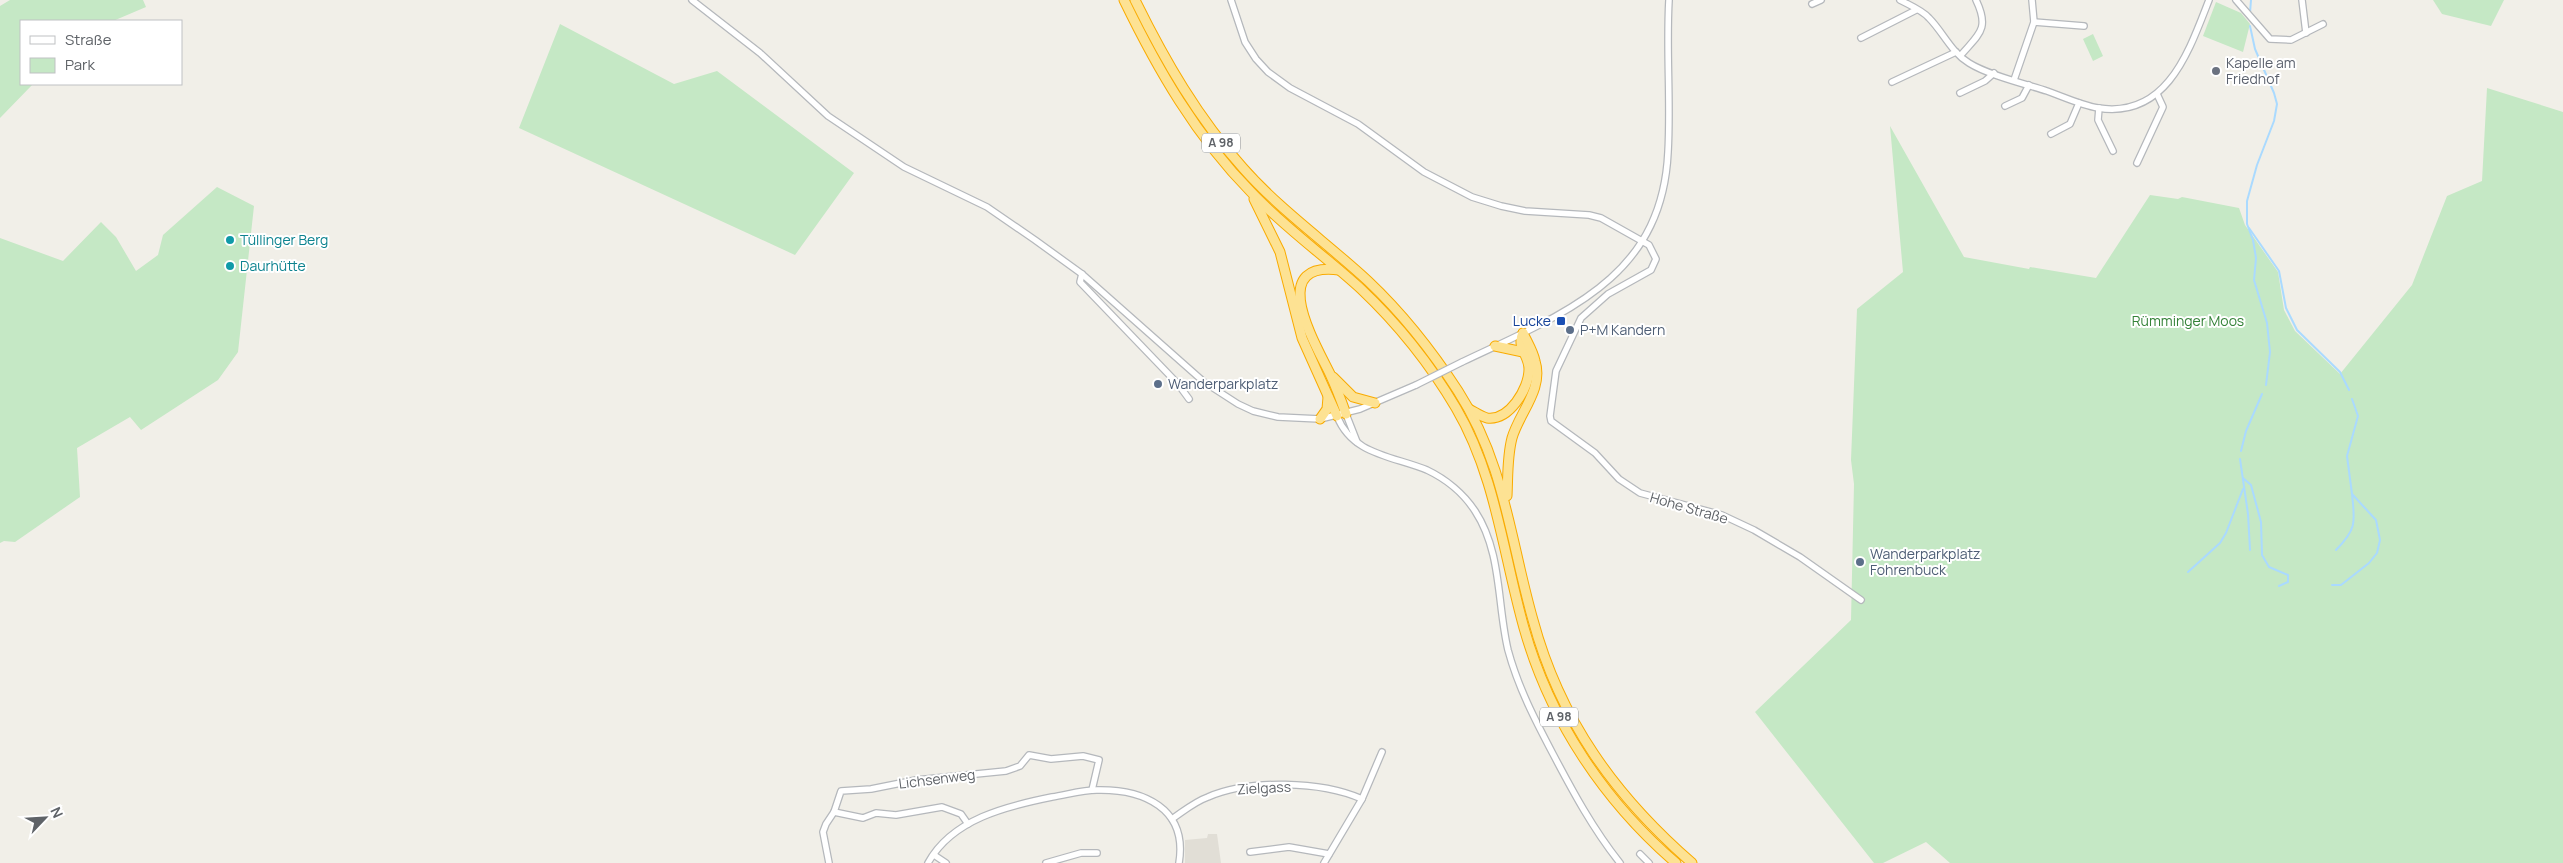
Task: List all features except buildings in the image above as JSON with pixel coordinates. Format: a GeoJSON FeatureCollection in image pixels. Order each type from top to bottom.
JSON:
{"type":"FeatureCollection","features":[{"type":"Feature","properties":{"kind":"highway","name":"A 98"},"geometry":{"type":"LineString","coordinates":[[1124,0],[1181,105],[1205,139],[1251,192],[1375,303],[1409,340],[1457,409],[1489,482],[1497,508],[1524,629],[1547,693],[1564,727],[1586,762],[1611,796],[1645,835],[1676,863]]}},
{"type":"Feature","properties":{"kind":"highway","name":"A 98"},"geometry":{"type":"LineString","coordinates":[[1135,0],[1168,63],[1212,132],[1243,169],[1274,200],[1368,282],[1397,310],[1418,334],[1468,408],[1489,452],[1506,504],[1532,619],[1560,695],[1584,740],[1607,775],[1653,828],[1692,863]]}},
{"type":"Feature","properties":{"kind":"highway"},"geometry":{"type":"LineString","coordinates":[[1251,192],[1280,252],[1299,330],[1328,395],[1342,415]]}},
{"type":"Feature","properties":{"kind":"highway"},"geometry":{"type":"LineString","coordinates":[[1339,270],[1324,268],[1311,272],[1306,276],[1300,288],[1304,318],[1310,335],[1330,374],[1342,415]]}},
{"type":"Feature","properties":{"kind":"highway"},"geometry":{"type":"LineString","coordinates":[[1468,408],[1488,418],[1500,416],[1509,410],[1525,387],[1529,376],[1529,367],[1520,342],[1523,333]]}},
{"type":"Feature","properties":{"kind":"highway"},"geometry":{"type":"LineString","coordinates":[[1506,504],[1512,436],[1533,392],[1537,375],[1535,361],[1523,333]]}},
{"type":"Feature","properties":{"kind":"highway"},"geometry":{"type":"LineString","coordinates":[[1495,346],[1523,352]]}},
{"type":"Feature","properties":{"kind":"highway"},"geometry":{"type":"LineString","coordinates":[[1330,374],[1353,397],[1375,404]]}},
{"type":"Feature","properties":{"kind":"highway"},"geometry":{"type":"LineString","coordinates":[[1320,419],[1327,409],[1328,395]]}},
{"type":"Feature","properties":{"kind":"street"},"geometry":{"type":"LineString","coordinates":[[692,0],[760,53],[828,116],[904,167],[987,207],[1082,274],[1190,370],[1220,393],[1253,411],[1300,419],[1320,419],[1342,415],[1375,404],[1416,385],[1582,302],[1601,288],[1622,268],[1642,241],[1654,218],[1663,192],[1669,126],[1669,0]]}},
{"type":"Feature","properties":{"kind":"street"},"geometry":{"type":"LineString","coordinates":[[1231,0],[1245,42],[1256,59],[1268,72],[1290,88],[1358,124],[1439,181],[1472,197],[1501,206],[1525,211],[1589,215],[1601,218],[1642,241]]}},
{"type":"Feature","properties":{"kind":"street"},"geometry":{"type":"LineString","coordinates":[[1812,4],[1820,0]]}},
{"type":"Feature","properties":{"kind":"street"},"geometry":{"type":"LineString","coordinates":[[1900,0],[1928,17],[1958,54],[1968,63],[2099,108],[2125,108],[2143,103],[2157,94],[2180,67],[2209,0]]}},
{"type":"Feature","properties":{"kind":"street"},"geometry":{"type":"LineString","coordinates":[[1892,82],[1958,54],[1982,31],[1984,21],[1976,0]]}},
{"type":"Feature","properties":{"kind":"street"},"geometry":{"type":"LineString","coordinates":[[2014,80],[2034,22],[2032,0]]}},
{"type":"Feature","properties":{"kind":"street"},"geometry":{"type":"LineString","coordinates":[[2236,0],[2270,39],[2291,40],[2323,24]]}},
{"type":"Feature","properties":{"kind":"street"},"geometry":{"type":"LineString","coordinates":[[2302,0],[2306,33]]}},
{"type":"Feature","properties":{"kind":"street"},"geometry":{"type":"LineString","coordinates":[[1861,38],[1916,10]]}},
{"type":"Feature","properties":{"kind":"street"},"geometry":{"type":"LineString","coordinates":[[2034,22],[2084,26]]}},
{"type":"Feature","properties":{"kind":"street"},"geometry":{"type":"LineString","coordinates":[[1960,92],[1986,81],[1994,73]]}},
{"type":"Feature","properties":{"kind":"street"},"geometry":{"type":"LineString","coordinates":[[2005,106],[2022,98],[2028,85]]}},
{"type":"Feature","properties":{"kind":"street"},"geometry":{"type":"LineString","coordinates":[[2137,162],[2163,107],[2157,94]]}},
{"type":"Feature","properties":{"kind":"street"},"geometry":{"type":"LineString","coordinates":[[2050,134],[2070,124],[2080,103]]}},
{"type":"Feature","properties":{"kind":"street"},"geometry":{"type":"LineString","coordinates":[[2099,108],[2098,120],[2113,152]]}},
{"type":"Feature","properties":{"kind":"street","name":"Hohe Straße"},"geometry":{"type":"LineString","coordinates":[[1642,241],[1653,249],[1656,259],[1655,265],[1646,274],[1608,294],[1581,318],[1556,370],[1551,421],[1595,453],[1619,479],[1640,493],[1722,515],[1754,530],[1800,556],[1861,600]]}},
{"type":"Feature","properties":{"kind":"street"},"geometry":{"type":"LineString","coordinates":[[1082,274],[1080,282],[1142,346],[1189,399]]}},
{"type":"Feature","properties":{"kind":"street"},"geometry":{"type":"LineString","coordinates":[[1342,415],[1342,428],[1357,443],[1371,452],[1429,471],[1460,493],[1475,511],[1485,529],[1493,554],[1508,647],[1519,683],[1572,790],[1620,863]]}},
{"type":"Feature","properties":{"kind":"street"},"geometry":{"type":"LineString","coordinates":[[1324,863],[1362,799],[1382,752]]}},
{"type":"Feature","properties":{"kind":"street","name":"Lichsenweg"},"geometry":{"type":"LineString","coordinates":[[834,812],[840,791],[871,789],[916,780],[1006,770],[1020,766],[1028,755],[1051,759],[1083,756],[1099,760],[1092,790]]}},
{"type":"Feature","properties":{"kind":"street","name":"Zielgass"},"geometry":{"type":"LineString","coordinates":[[1172,819],[1202,799],[1245,787],[1266,785],[1306,787],[1346,792],[1362,799]]}},
{"type":"Feature","properties":{"kind":"street"},"geometry":{"type":"LineString","coordinates":[[928,863],[944,842],[968,824],[1008,807],[1092,790],[1126,791],[1138,794],[1162,808],[1172,819],[1178,833],[1180,861]]}},
{"type":"Feature","properties":{"kind":"street"},"geometry":{"type":"LineString","coordinates":[[829,863],[823,832],[834,812],[862,818],[876,813],[903,814],[942,808],[961,814],[968,824]]}},
{"type":"Feature","properties":{"kind":"street"},"geometry":{"type":"LineString","coordinates":[[1250,852],[1289,848],[1330,854]]}},
{"type":"Feature","properties":{"kind":"street"},"geometry":{"type":"LineString","coordinates":[[1046,863],[1081,853],[1097,853]]}},
{"type":"Feature","properties":{"kind":"street"},"geometry":{"type":"LineString","coordinates":[[1640,854],[1649,863]]}},
{"type":"Feature","properties":{"kind":"street"},"geometry":{"type":"LineString","coordinates":[[934,855],[946,863]]}},
{"type":"Feature","properties":{"kind":"shaded area"},"geometry":{"type":"Polygon","coordinates":[[[1208,834],[1217,834],[1221,863],[1185,863],[1185,840],[1207,838],[1208,834]]]}},
{"type":"Feature","properties":{"kind":"green space"},"geometry":{"type":"Polygon","coordinates":[[[10,0],[143,0],[146,7],[115,20],[20,20],[20,85],[32,85],[0,118],[0,6],[10,0]]]}},
{"type":"Feature","properties":{"kind":"green space"},"geometry":{"type":"Polygon","coordinates":[[[2433,0],[2504,0],[2491,26],[2442,14],[2433,0]]]}},
{"type":"Feature","properties":{"kind":"green space"},"geometry":{"type":"Polygon","coordinates":[[[2216,2],[2241,13],[2250,24],[2243,52],[2203,36],[2216,2]]]}},
{"type":"Feature","properties":{"kind":"green space"},"geometry":{"type":"Polygon","coordinates":[[[560,24],[674,84],[717,71],[854,173],[795,255],[519,128],[560,24]]]}},
{"type":"Feature","properties":{"kind":"green space"},"geometry":{"type":"Polygon","coordinates":[[[2093,34],[2103,56],[2093,61],[2083,39],[2093,34]]]}},
{"type":"Feature","properties":{"kind":"green space","name":"Rümminger Moos"},"geometry":{"type":"Polygon","coordinates":[[[2487,88],[2563,112],[2563,863],[1950,863],[1926,842],[1883,863],[1874,863],[1755,712],[1851,620],[1854,484],[1851,460],[1857,309],[1903,272],[1890,126],[1964,257],[2029,269],[2030,267],[2096,278],[2150,195],[2178,199],[2182,197],[2239,208],[2245,225],[2278,272],[2284,310],[2295,331],[2340,374],[2412,285],[2447,196],[2482,181],[2487,88]]]}},
{"type":"Feature","properties":{"kind":"green space"},"geometry":{"type":"Polygon","coordinates":[[[217,187],[254,206],[238,352],[218,380],[141,430],[130,417],[77,448],[80,497],[15,542],[4,541],[0,543],[0,238],[63,261],[101,222],[116,237],[136,271],[158,255],[163,235],[217,187]]]}},
{"type":"Feature","properties":{"kind":"waterway"},"geometry":{"type":"LineString","coordinates":[[2250,13],[2251,0]]}},
{"type":"Feature","properties":{"kind":"waterway"},"geometry":{"type":"LineString","coordinates":[[2250,26],[2255,49],[2277,104],[2274,121],[2257,165],[2247,201],[2247,224],[2253,240],[2256,258],[2254,280],[2267,323],[2270,352],[2266,385]]}},
{"type":"Feature","properties":{"kind":"waterway"},"geometry":{"type":"LineString","coordinates":[[2249,228],[2279,271],[2286,308],[2297,330],[2340,372],[2349,390]]}},
{"type":"Feature","properties":{"kind":"waterway"},"geometry":{"type":"LineString","coordinates":[[2241,451],[2246,431],[2262,394]]}},
{"type":"Feature","properties":{"kind":"waterway"},"geometry":{"type":"LineString","coordinates":[[2332,585],[2341,585],[2369,563],[2377,553],[2380,540],[2376,520],[2352,494],[2347,456],[2358,416],[2352,399]]}},
{"type":"Feature","properties":{"kind":"waterway"},"geometry":{"type":"LineString","coordinates":[[2240,459],[2248,514],[2250,550]]}},
{"type":"Feature","properties":{"kind":"waterway"},"geometry":{"type":"LineString","coordinates":[[2243,478],[2251,485],[2261,522],[2262,555],[2269,567],[2288,575],[2288,582],[2279,586]]}},
{"type":"Feature","properties":{"kind":"waterway"},"geometry":{"type":"LineString","coordinates":[[2188,572],[2220,543],[2226,533],[2243,489]]}},
{"type":"Feature","properties":{"kind":"waterway"},"geometry":{"type":"LineString","coordinates":[[2336,550],[2348,536],[2353,525],[2352,494]]}},
{"type":"Feature","properties":{"kind":"place","name":"Kapelle am Friedhof"},"geometry":{"type":"Point","coordinates":[2216,71]}},
{"type":"Feature","properties":{"kind":"place","name":"Tüllinger Berg"},"geometry":{"type":"Point","coordinates":[230,240]}},
{"type":"Feature","properties":{"kind":"place","name":"Daurhütte"},"geometry":{"type":"Point","coordinates":[230,266]}},
{"type":"Feature","properties":{"kind":"place","name":"Lucke"},"geometry":{"type":"Point","coordinates":[1561,321]}},
{"type":"Feature","properties":{"kind":"place","name":"P+M Kandern"},"geometry":{"type":"Point","coordinates":[1570,330]}},
{"type":"Feature","properties":{"kind":"place","name":"Wanderparkplatz"},"geometry":{"type":"Point","coordinates":[1158,384]}},
{"type":"Feature","properties":{"kind":"place","name":"Wanderparkplatz Fohrenbuck"},"geometry":{"type":"Point","coordinates":[1860,562]}}]}
